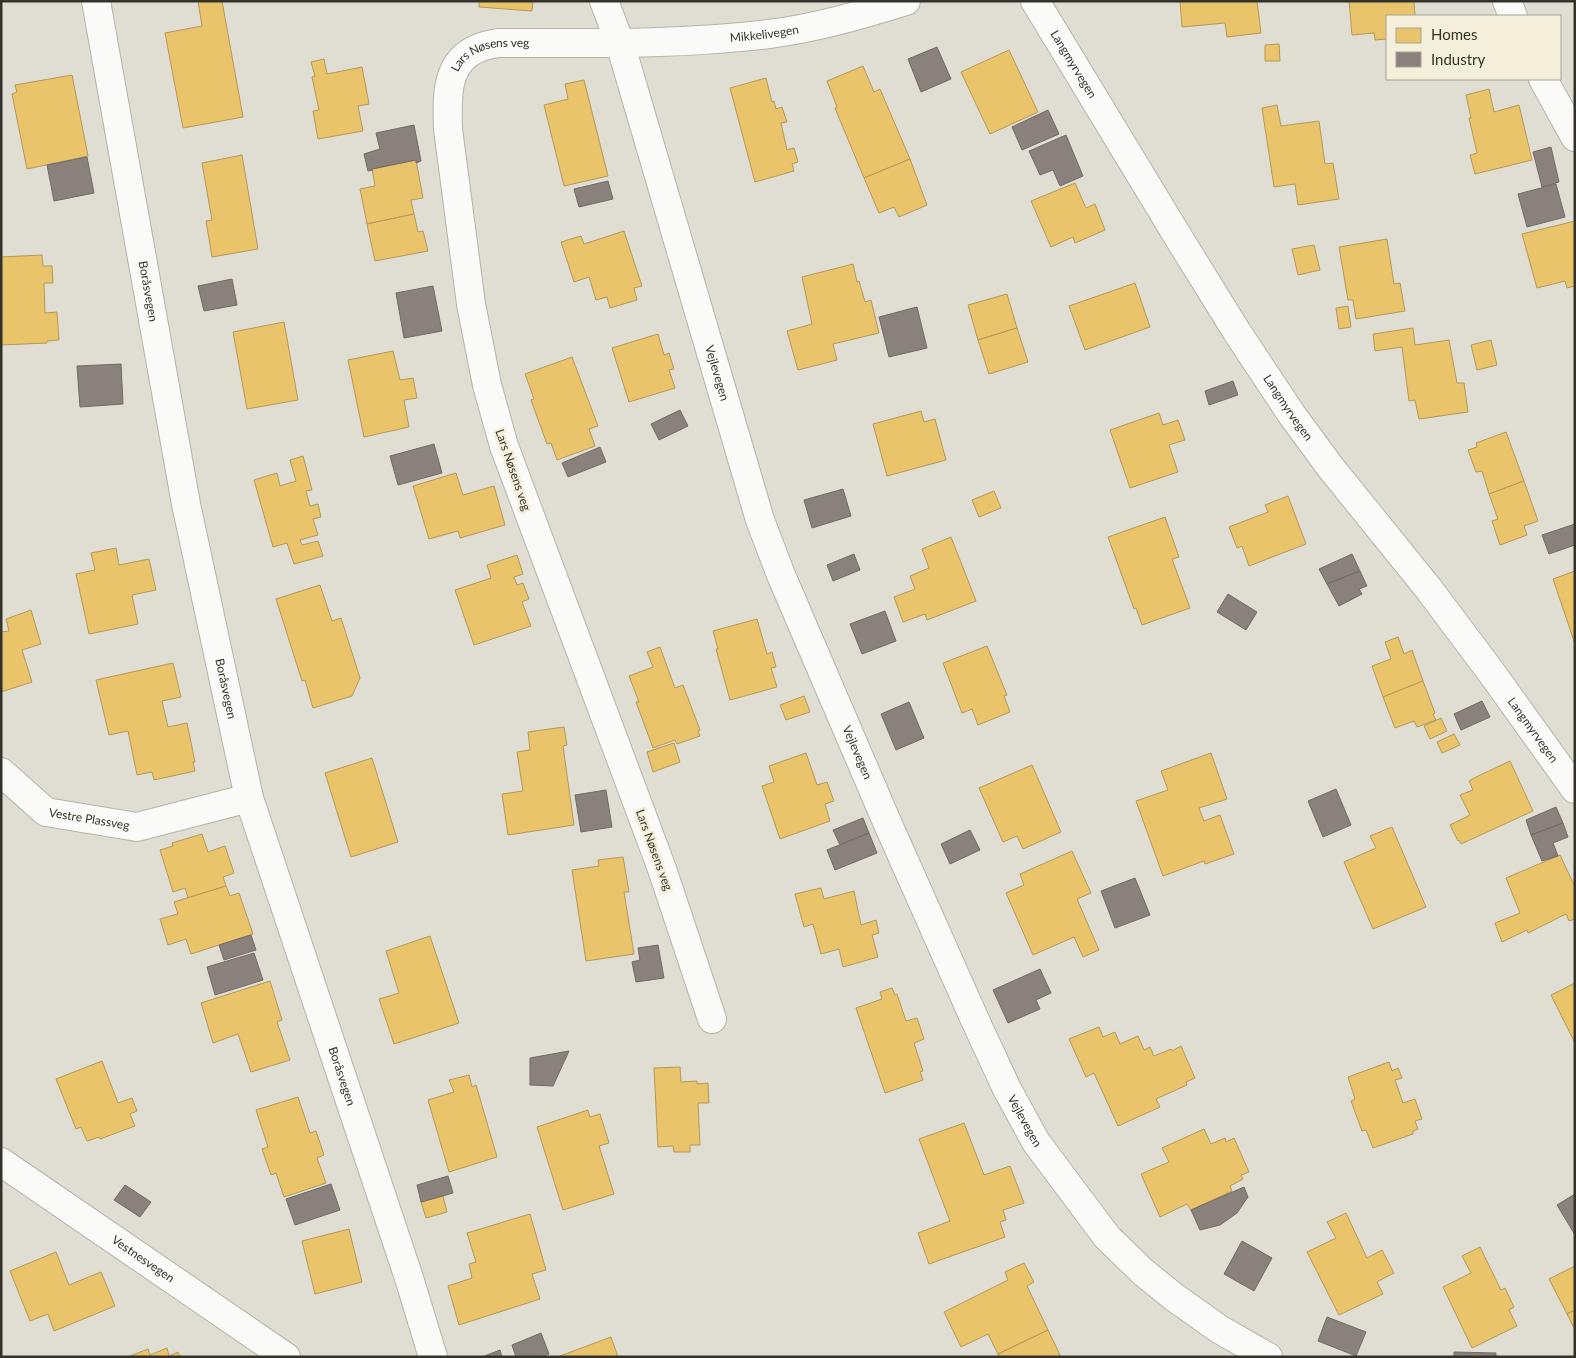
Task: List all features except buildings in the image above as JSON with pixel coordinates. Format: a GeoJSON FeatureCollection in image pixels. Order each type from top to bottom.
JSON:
{"type":"FeatureCollection","features":[{"type":"Feature","properties":{"kind":"street","name":"Boråsvegen"},"geometry":{"type":"LineString","coordinates":[[96,1],[186,504],[249,798],[409,1278],[432,1357]]}},
{"type":"Feature","properties":{"kind":"street","name":"Vejlevegen"},"geometry":{"type":"LineString","coordinates":[[604,1],[620,42],[760,520],[781,575],[887,822],[975,1020],[1008,1089],[1036,1142],[1107,1237],[1143,1272],[1174,1297],[1219,1328],[1268,1357]]}},
{"type":"Feature","properties":{"kind":"street","name":"Mikkelivegen"},"geometry":{"type":"LineString","coordinates":[[620,42],[706,39],[770,34],[830,23],[906,1]]}},
{"type":"Feature","properties":{"kind":"street","name":"Langmyrvegen"},"geometry":{"type":"LineString","coordinates":[[1035,1],[1190,257],[1292,415],[1331,468],[1428,588],[1486,664],[1575,789]]}},
{"type":"Feature","properties":{"kind":"street"},"geometry":{"type":"LineString","coordinates":[[1507,1],[1513,15]]}},
{"type":"Feature","properties":{"kind":"street","name":"Lars Nøsens veg"},"geometry":{"type":"LineString","coordinates":[[620,42],[498,43],[479,48],[464,56],[455,68],[447,100],[448,129],[470,304],[487,385],[504,446],[662,869],[712,1019]]}},
{"type":"Feature","properties":{"kind":"street"},"geometry":{"type":"LineString","coordinates":[[1544,80],[1575,137]]}},
{"type":"Feature","properties":{"kind":"street","name":"Vestre Plassveg"},"geometry":{"type":"LineString","coordinates":[[1,772],[46,812],[136,828],[249,798]]}},
{"type":"Feature","properties":{"kind":"street","name":"Vestnesvegen"},"geometry":{"type":"LineString","coordinates":[[1,1162],[286,1357]]}}]}
